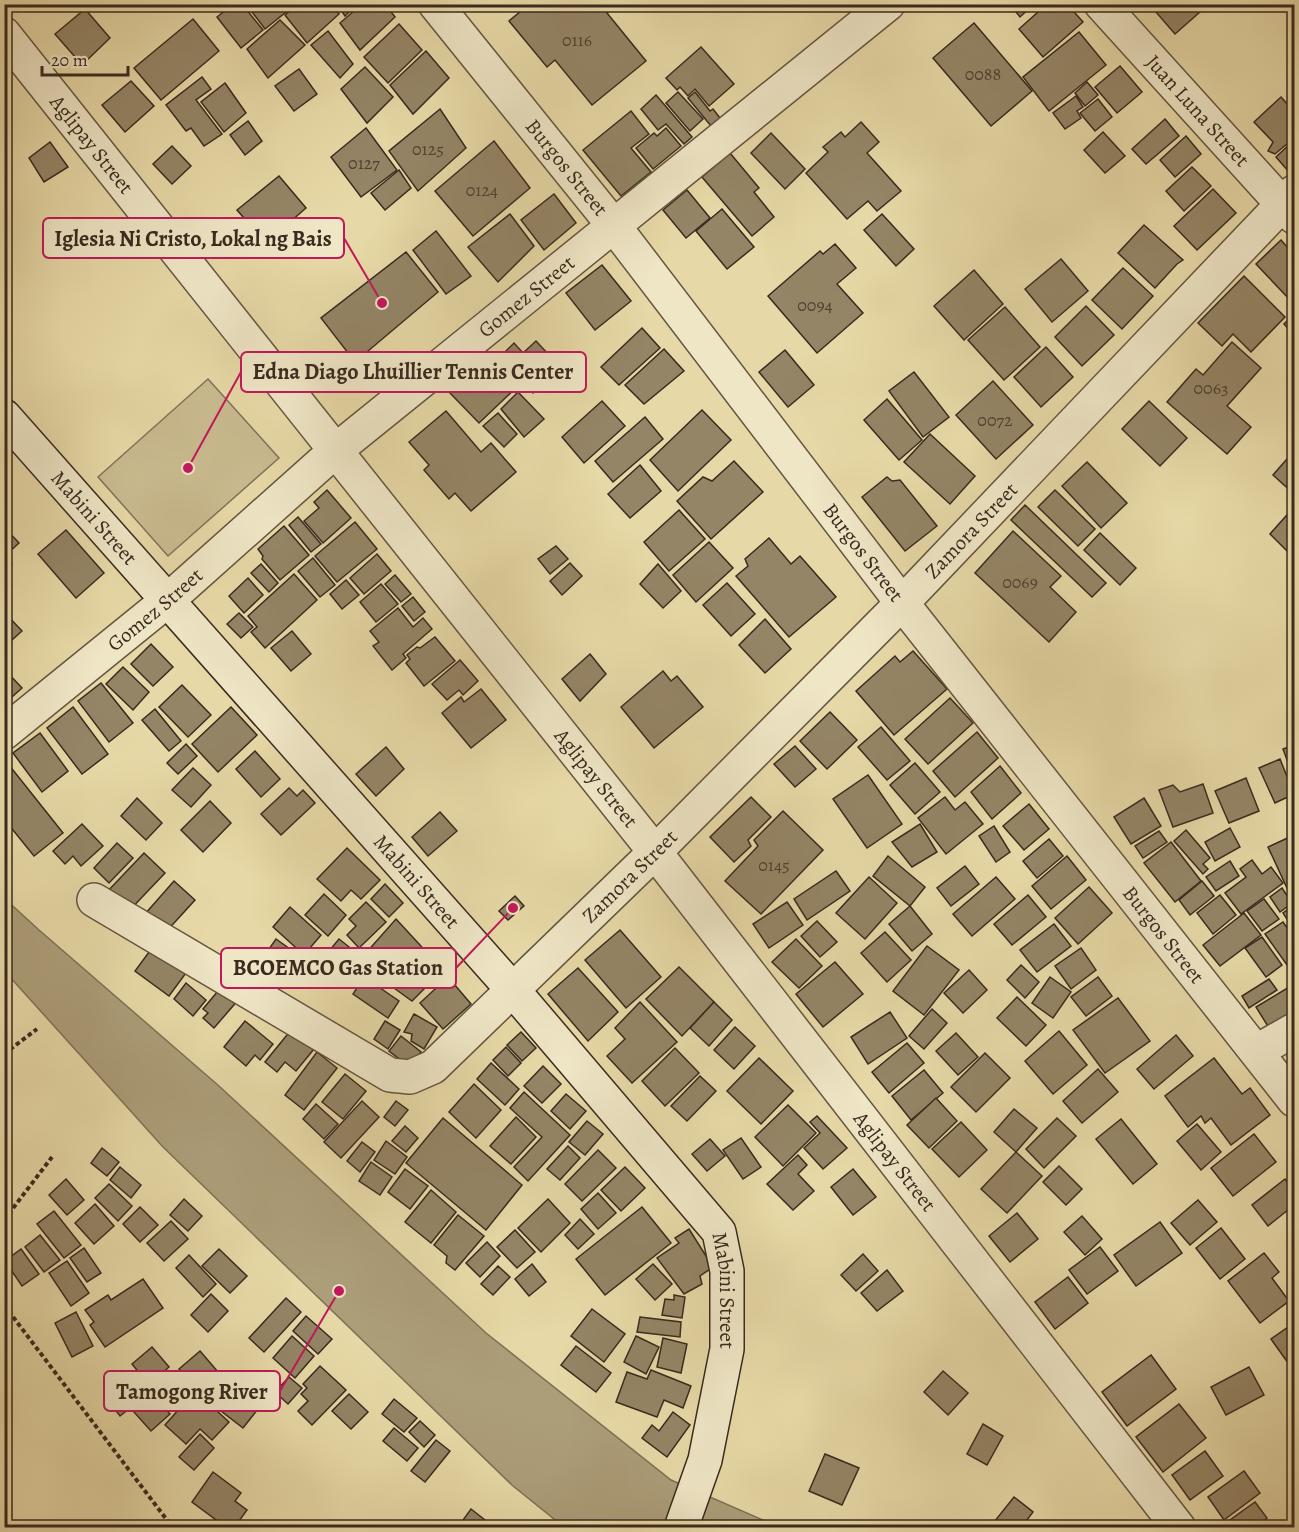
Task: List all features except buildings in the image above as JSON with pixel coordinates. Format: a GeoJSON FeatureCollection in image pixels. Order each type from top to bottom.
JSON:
{"type":"FeatureCollection","features":[{"type":"Feature","properties":{"kind":"street","name":"Burgos Street"},"geometry":{"type":"LineString","coordinates":[[435,4],[614,226],[902,603],[1294,1100]]}},
{"type":"Feature","properties":{"kind":"street","name":"Gomez Street"},"geometry":{"type":"LineString","coordinates":[[4,733],[168,600],[335,451],[888,4]]}},
{"type":"Feature","properties":{"kind":"street","name":"Juan Luna Street"},"geometry":{"type":"LineString","coordinates":[[1101,4],[1290,204]]}},
{"type":"Feature","properties":{"kind":"street","name":"Aglipay Street"},"geometry":{"type":"LineString","coordinates":[[4,34],[655,852],[1179,1527]]}},
{"type":"Feature","properties":{"kind":"street","name":"Zamora Street"},"geometry":{"type":"LineString","coordinates":[[94,900],[390,1075],[410,1077],[433,1066],[655,852],[902,603],[1290,204]]}},
{"type":"Feature","properties":{"kind":"street","name":"Mabini Street"},"geometry":{"type":"LineString","coordinates":[[4,416],[512,989],[719,1232],[728,1271],[727,1349],[705,1460],[681,1527]]}},
{"type":"Feature","properties":{"kind":"street"},"geometry":{"type":"LineString","coordinates":[[1257,1052],[1294,1030]]}},
{"type":"Feature","properties":{"kind":"path"},"geometry":{"type":"LineString","coordinates":[[4,1054],[37,1029]]}},
{"type":"Feature","properties":{"kind":"path"},"geometry":{"type":"LineString","coordinates":[[4,1220],[52,1157]]}},
{"type":"Feature","properties":{"kind":"path"},"geometry":{"type":"LineString","coordinates":[[4,1305],[173,1527]]}},
{"type":"Feature","properties":{"kind":"shaded area"},"geometry":{"type":"Polygon","coordinates":[[[208,379],[279,458],[168,556],[98,477],[208,379]]]}},
{"type":"Feature","properties":{"kind":"shaded area"},"geometry":{"type":"Polygon","coordinates":[[[4,898],[219,1086],[486,1333],[671,1480],[779,1527],[564,1527],[513,1486],[163,1147],[5,973],[4,898]]]}},
{"type":"Feature","properties":{"kind":"place","name":"Iglesia Ni Cristo, Lokal ng Bais"},"geometry":{"type":"Point","coordinates":[382,303]}},
{"type":"Feature","properties":{"kind":"place","name":"Edna Diago Lhuillier Tennis Center"},"geometry":{"type":"Point","coordinates":[188,468]}},
{"type":"Feature","properties":{"kind":"place","name":"BCOEMCO Gas Station"},"geometry":{"type":"Point","coordinates":[513,908]}},
{"type":"Feature","properties":{"kind":"place","name":"Tamogong River"},"geometry":{"type":"Point","coordinates":[339,1291]}}]}
